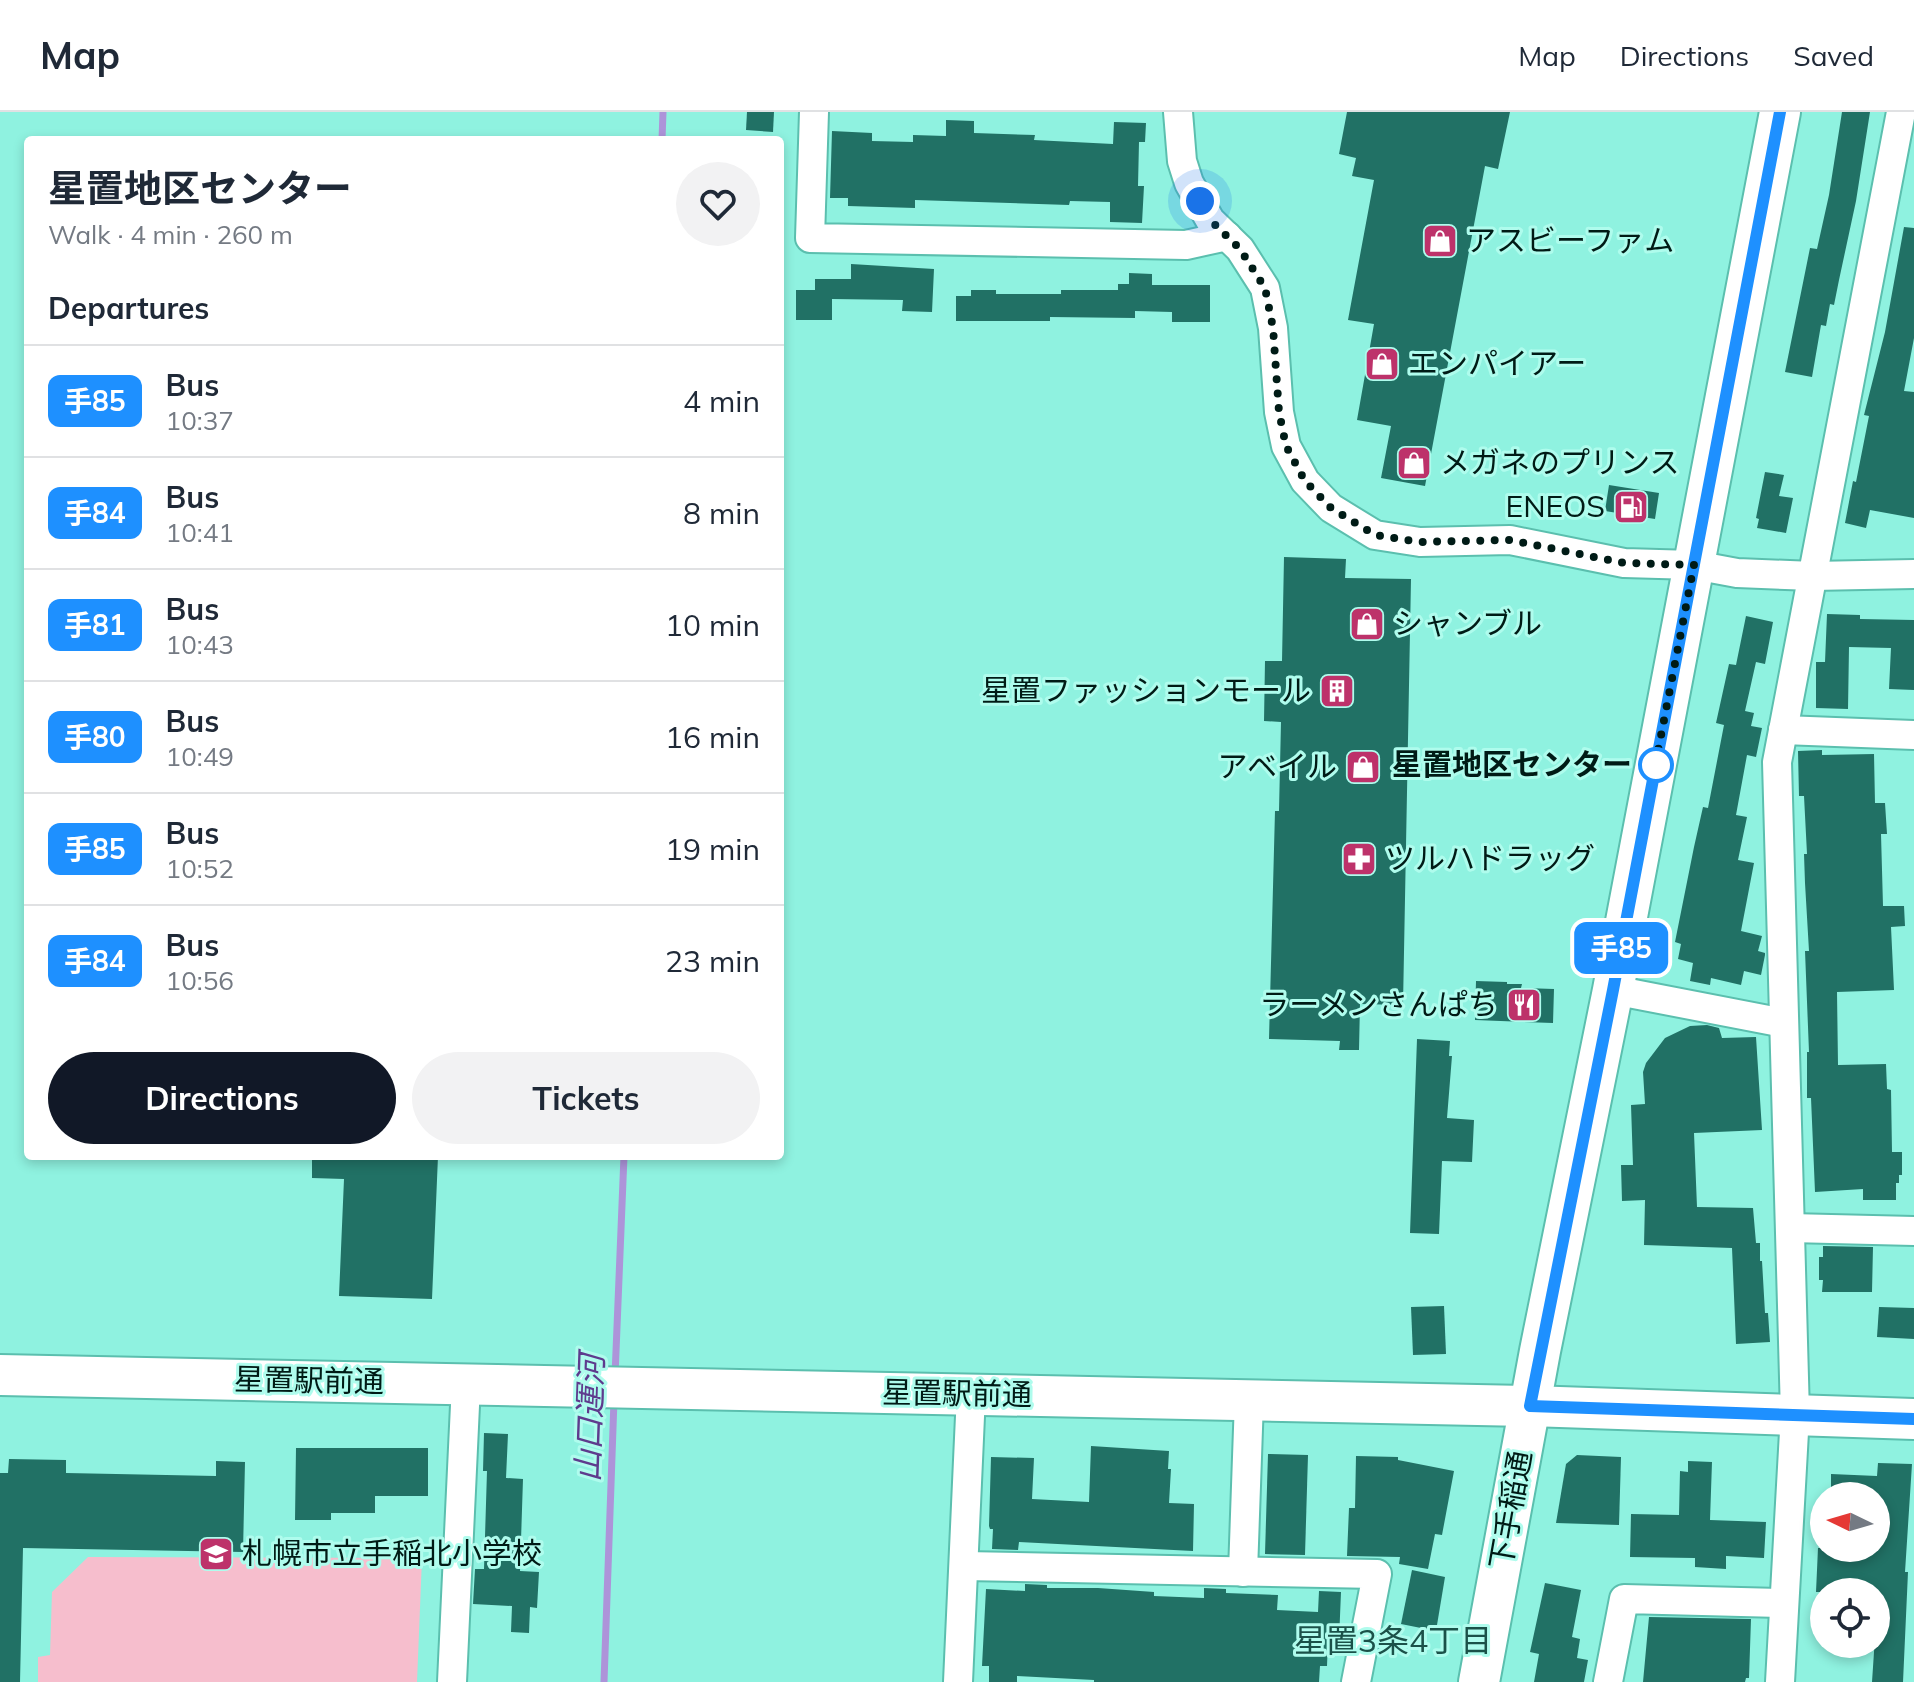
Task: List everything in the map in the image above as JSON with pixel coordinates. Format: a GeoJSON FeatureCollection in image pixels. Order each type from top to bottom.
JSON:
{"type":"FeatureCollection","features":[{"type":"Feature","properties":{"kind":"street"},"geometry":{"type":"LineString","coordinates":[[814,112],[810,238],[1186,245],[1227,236]]}},
{"type":"Feature","properties":{"kind":"street"},"geometry":{"type":"LineString","coordinates":[[1178,112],[1182,161],[1189,183],[1210,220],[1240,249],[1265,288],[1273,328],[1279,412],[1286,446],[1305,481],[1331,508],[1375,535],[1420,542],[1510,540],[1624,563],[1694,565],[1737,573],[1813,576],[1914,574]]}},
{"type":"Feature","properties":{"kind":"street","name":"下手稲通"},"geometry":{"type":"LineString","coordinates":[[1479,1682],[1780,112]]}},
{"type":"Feature","properties":{"kind":"street"},"geometry":{"type":"LineString","coordinates":[[1780,1682],[1795,1414],[1777,762],[1901,112]]}},
{"type":"Feature","properties":{"kind":"street"},"geometry":{"type":"LineString","coordinates":[[1783,730],[1914,735]]}},
{"type":"Feature","properties":{"kind":"street"},"geometry":{"type":"LineString","coordinates":[[1613,990],[1784,1023]]}},
{"type":"Feature","properties":{"kind":"street"},"geometry":{"type":"LineString","coordinates":[[1790,1228],[1914,1231]]}},
{"type":"Feature","properties":{"kind":"street","name":"星置駅前通"},"geometry":{"type":"LineString","coordinates":[[0,1375],[1530,1406],[1914,1419]]}},
{"type":"Feature","properties":{"kind":"street"},"geometry":{"type":"LineString","coordinates":[[452,1682],[466,1384]]}},
{"type":"Feature","properties":{"kind":"street"},"geometry":{"type":"LineString","coordinates":[[958,1682],[971,1394]]}},
{"type":"Feature","properties":{"kind":"street"},"geometry":{"type":"LineString","coordinates":[[1243,1572],[1249,1400]]}},
{"type":"Feature","properties":{"kind":"street"},"geometry":{"type":"LineString","coordinates":[[964,1566],[1377,1574],[1356,1682]]}},
{"type":"Feature","properties":{"kind":"street"},"geometry":{"type":"LineString","coordinates":[[1608,1682],[1624,1599],[1784,1603]]}},
{"type":"Feature","properties":{"kind":"shaded area"},"geometry":{"type":"Polygon","coordinates":[[[88,1557],[422,1558],[417,1682],[38,1682],[38,1657],[50,1655],[52,1592],[88,1557]]]}},
{"type":"Feature","properties":{"kind":"building"},"geometry":{"type":"Polygon","coordinates":[[[747,112],[774,112],[773,132],[746,130],[747,112]]]}},
{"type":"Feature","properties":{"kind":"building"},"geometry":{"type":"Polygon","coordinates":[[[1347,112],[1510,112],[1498,169],[1485,166],[1425,486],[1381,478],[1391,426],[1357,420],[1374,324],[1348,320],[1374,180],[1352,176],[1356,158],[1339,154],[1347,112]]]}},
{"type":"Feature","properties":{"kind":"building"},"geometry":{"type":"Polygon","coordinates":[[[1842,112],[1870,112],[1856,201],[1834,305],[1830,304],[1826,326],[1821,325],[1812,377],[1785,372],[1810,248],[1817,249],[1829,195],[1842,112]]]}},
{"type":"Feature","properties":{"kind":"building"},"geometry":{"type":"Polygon","coordinates":[[[946,120],[974,121],[974,133],[1035,135],[1034,140],[1113,144],[1114,122],[1146,123],[1145,142],[1139,142],[1138,186],[1144,186],[1142,223],[1110,222],[1110,202],[1070,201],[1069,205],[915,200],[915,208],[848,206],[848,198],[830,198],[832,131],[872,133],[872,141],[913,142],[913,135],[946,136],[946,120]]]}},
{"type":"Feature","properties":{"kind":"building"},"geometry":{"type":"Polygon","coordinates":[[[1904,227],[1914,228],[1914,338],[1904,391],[1914,392],[1914,518],[1870,510],[1866,528],[1845,523],[1853,481],[1856,482],[1869,416],[1864,415],[1885,332],[1904,227]]]}},
{"type":"Feature","properties":{"kind":"building"},"geometry":{"type":"Polygon","coordinates":[[[851,264],[934,269],[932,312],[902,311],[903,300],[832,299],[832,320],[796,320],[796,290],[815,290],[815,279],[851,279],[851,264]]]}},
{"type":"Feature","properties":{"kind":"building"},"geometry":{"type":"Polygon","coordinates":[[[1129,273],[1152,274],[1152,285],[1210,285],[1210,322],[1172,322],[1172,312],[1135,311],[1135,318],[1050,317],[1050,321],[956,321],[956,296],[971,296],[971,290],[996,290],[996,294],[1061,294],[1061,290],[1118,290],[1118,284],[1129,284],[1129,273]]]}},
{"type":"Feature","properties":{"kind":"building"},"geometry":{"type":"Polygon","coordinates":[[[1765,472],[1784,475],[1779,496],[1793,498],[1786,533],[1757,528],[1759,519],[1756,518],[1765,472]]]}},
{"type":"Feature","properties":{"kind":"building"},"geometry":{"type":"Polygon","coordinates":[[[1609,485],[1659,493],[1655,519],[1605,511],[1609,485]]]}},
{"type":"Feature","properties":{"kind":"building"},"geometry":{"type":"Polygon","coordinates":[[[1284,557],[1346,559],[1345,578],[1411,579],[1403,1005],[1360,1004],[1359,1050],[1339,1050],[1340,1041],[1269,1039],[1275,811],[1279,811],[1281,722],[1264,721],[1265,661],[1282,661],[1284,557]]]}},
{"type":"Feature","properties":{"kind":"building"},"geometry":{"type":"Polygon","coordinates":[[[1827,614],[1860,615],[1860,619],[1914,620],[1914,690],[1889,689],[1891,648],[1849,647],[1848,709],[1816,708],[1816,662],[1825,662],[1827,614]]]}},
{"type":"Feature","properties":{"kind":"building"},"geometry":{"type":"Polygon","coordinates":[[[1746,616],[1773,622],[1765,664],[1756,662],[1745,711],[1754,713],[1751,726],[1762,728],[1756,757],[1747,755],[1736,815],[1747,817],[1738,860],[1754,863],[1741,931],[1762,936],[1758,951],[1765,955],[1761,975],[1744,971],[1741,985],[1711,978],[1710,985],[1690,981],[1693,963],[1678,959],[1681,944],[1675,942],[1703,807],[1708,808],[1724,725],[1716,723],[1729,664],[1736,665],[1746,616]]]}},
{"type":"Feature","properties":{"kind":"building"},"geometry":{"type":"Polygon","coordinates":[[[1822,750],[1822,755],[1874,754],[1875,803],[1885,803],[1887,834],[1881,834],[1883,906],[1904,906],[1905,926],[1891,927],[1894,990],[1837,992],[1838,1065],[1886,1064],[1887,1089],[1891,1090],[1892,1152],[1902,1152],[1902,1175],[1896,1183],[1896,1200],[1863,1200],[1863,1189],[1815,1192],[1811,1098],[1807,1098],[1809,1052],[1805,951],[1809,951],[1804,854],[1807,854],[1804,796],[1799,796],[1798,751],[1822,750]]]}},
{"type":"Feature","properties":{"kind":"building"},"geometry":{"type":"Polygon","coordinates":[[[1476,981],[1554,989],[1553,1023],[1475,1020],[1476,981]]]}},
{"type":"Feature","properties":{"kind":"building"},"geometry":{"type":"Polygon","coordinates":[[[1690,1026],[1719,1028],[1722,1038],[1756,1037],[1762,1130],[1694,1133],[1697,1207],[1753,1208],[1756,1243],[1760,1243],[1770,1342],[1736,1344],[1732,1248],[1644,1245],[1645,1200],[1622,1201],[1621,1165],[1633,1165],[1631,1105],[1645,1104],[1643,1072],[1646,1063],[1665,1038],[1690,1026]]]}},
{"type":"Feature","properties":{"kind":"building"},"geometry":{"type":"Polygon","coordinates":[[[1417,1039],[1450,1041],[1449,1056],[1452,1056],[1447,1118],[1474,1120],[1472,1162],[1442,1161],[1439,1234],[1410,1233],[1417,1039]]]}},
{"type":"Feature","properties":{"kind":"building"},"geometry":{"type":"Polygon","coordinates":[[[312,1160],[438,1160],[432,1299],[339,1296],[344,1179],[312,1178],[312,1160]]]}},
{"type":"Feature","properties":{"kind":"building"},"geometry":{"type":"Polygon","coordinates":[[[1823,1246],[1873,1247],[1872,1292],[1822,1292],[1819,1257],[1823,1257],[1823,1246]]]}},
{"type":"Feature","properties":{"kind":"building"},"geometry":{"type":"Polygon","coordinates":[[[1444,1306],[1446,1354],[1413,1355],[1411,1307],[1444,1306]]]}},
{"type":"Feature","properties":{"kind":"building"},"geometry":{"type":"Polygon","coordinates":[[[1879,1307],[1914,1308],[1914,1339],[1877,1337],[1879,1307]]]}},
{"type":"Feature","properties":{"kind":"building"},"geometry":{"type":"Polygon","coordinates":[[[484,1433],[508,1434],[506,1478],[523,1479],[520,1571],[539,1572],[537,1608],[530,1607],[529,1633],[511,1632],[512,1606],[473,1604],[475,1569],[484,1569],[487,1471],[483,1471],[484,1433]]]}},
{"type":"Feature","properties":{"kind":"building"},"geometry":{"type":"Polygon","coordinates":[[[1091,1446],[1169,1451],[1169,1503],[1194,1504],[1193,1551],[1019,1542],[1018,1550],[992,1549],[993,1529],[989,1526],[991,1457],[1034,1458],[1032,1499],[1089,1502],[1091,1446]]]}},
{"type":"Feature","properties":{"kind":"building"},"geometry":{"type":"Polygon","coordinates":[[[296,1448],[428,1448],[428,1496],[375,1496],[375,1513],[331,1513],[331,1520],[295,1520],[296,1448]]]}},
{"type":"Feature","properties":{"kind":"building"},"geometry":{"type":"Polygon","coordinates":[[[1268,1454],[1308,1455],[1305,1555],[1265,1554],[1268,1454]]]}},
{"type":"Feature","properties":{"kind":"building"},"geometry":{"type":"Polygon","coordinates":[[[1577,1455],[1621,1457],[1619,1525],[1556,1523],[1566,1464],[1577,1455]]]}},
{"type":"Feature","properties":{"kind":"building"},"geometry":{"type":"Polygon","coordinates":[[[1356,1456],[1398,1457],[1398,1460],[1454,1471],[1442,1535],[1435,1534],[1428,1569],[1399,1564],[1400,1557],[1347,1556],[1349,1508],[1355,1508],[1356,1456]]]}},
{"type":"Feature","properties":{"kind":"building"},"geometry":{"type":"Polygon","coordinates":[[[9,1459],[66,1460],[66,1473],[216,1476],[216,1461],[245,1462],[243,1552],[23,1548],[20,1682],[0,1682],[0,1473],[8,1473],[9,1459]]]}},
{"type":"Feature","properties":{"kind":"building"},"geometry":{"type":"Polygon","coordinates":[[[1688,1461],[1712,1462],[1710,1520],[1766,1522],[1764,1558],[1726,1556],[1726,1569],[1695,1567],[1695,1558],[1630,1557],[1631,1514],[1679,1515],[1680,1471],[1688,1472],[1688,1461]]]}},
{"type":"Feature","properties":{"kind":"building"},"geometry":{"type":"Polygon","coordinates":[[[1878,1463],[1912,1464],[1905,1572],[1908,1572],[1903,1682],[1872,1682],[1874,1658],[1890,1658],[1890,1578],[1817,1578],[1817,1562],[1890,1562],[1890,1482],[1831,1482],[1831,1474],[1877,1476],[1878,1463]]]}},
{"type":"Feature","properties":{"kind":"building"},"geometry":{"type":"Polygon","coordinates":[[[1412,1570],[1445,1577],[1436,1631],[1401,1624],[1412,1570]]]}},
{"type":"Feature","properties":{"kind":"building"},"geometry":{"type":"Polygon","coordinates":[[[1545,1583],[1581,1590],[1572,1637],[1580,1639],[1577,1658],[1588,1660],[1584,1682],[1534,1682],[1539,1654],[1530,1652],[1545,1583]]]}},
{"type":"Feature","properties":{"kind":"building"},"geometry":{"type":"Polygon","coordinates":[[[1025,1584],[1204,1598],[1204,1588],[1226,1589],[1226,1593],[1278,1595],[1277,1610],[1318,1612],[1319,1591],[1341,1592],[1339,1640],[1328,1639],[1327,1666],[1320,1666],[1319,1682],[1094,1682],[1017,1676],[1017,1682],[989,1682],[989,1666],[982,1666],[986,1589],[1025,1591],[1025,1584]]]}},
{"type":"Feature","properties":{"kind":"building"},"geometry":{"type":"Polygon","coordinates":[[[1649,1617],[1751,1619],[1749,1678],[1745,1682],[1643,1682],[1649,1617]]]}},
{"type":"Feature","properties":{"kind":"waterway","name":"山口運河"},"geometry":{"type":"LineString","coordinates":[[662,136],[663,112]]}},
{"type":"Feature","properties":{"kind":"waterway","name":"山口運河"},"geometry":{"type":"LineString","coordinates":[[615,1376],[624,1160]]}},
{"type":"Feature","properties":{"kind":"waterway","name":"山口運河"},"geometry":{"type":"LineString","coordinates":[[604,1682],[614,1400]]}},
{"type":"Feature","properties":{"kind":"bus line","name":"手85"},"geometry":{"type":"LineString","coordinates":[[1780,112],[1613,990],[1530,1406],[1914,1419]]}},
{"type":"Feature","properties":{"kind":"place","name":"アスビーファム"},"geometry":{"type":"Point","coordinates":[1440,241]}},
{"type":"Feature","properties":{"kind":"place","name":"エンパイアー"},"geometry":{"type":"Point","coordinates":[1382,364]}},
{"type":"Feature","properties":{"kind":"place","name":"メガネのプリンス"},"geometry":{"type":"Point","coordinates":[1414,463]}},
{"type":"Feature","properties":{"kind":"place","name":"ENEOS"},"geometry":{"type":"Point","coordinates":[1631,507]}},
{"type":"Feature","properties":{"kind":"place","name":"シャンブル"},"geometry":{"type":"Point","coordinates":[1367,624]}},
{"type":"Feature","properties":{"kind":"place","name":"星置ファッションモール"},"geometry":{"type":"Point","coordinates":[1337,691]}},
{"type":"Feature","properties":{"kind":"place","name":"星置地区センター"},"geometry":{"type":"Point","coordinates":[1656,765]}},
{"type":"Feature","properties":{"kind":"place","name":"アベイル"},"geometry":{"type":"Point","coordinates":[1363,767]}},
{"type":"Feature","properties":{"kind":"place","name":"ツルハドラッグ"},"geometry":{"type":"Point","coordinates":[1359,859]}},
{"type":"Feature","properties":{"kind":"place","name":"ラーメンさんぱち"},"geometry":{"type":"Point","coordinates":[1524,1005]}},
{"type":"Feature","properties":{"kind":"place","name":"札幌市立手稲北小学校"},"geometry":{"type":"Point","coordinates":[216,1554]}},
{"type":"Feature","properties":{"kind":"district","name":"星置3条4丁目"},"geometry":{"type":"Point","coordinates":[1393,1641]}},
{"type":"Feature","properties":{"kind":"route"},"geometry":{"type":"LineString","coordinates":[[1200,201],[1210,220],[1240,249],[1265,288],[1273,328],[1279,412],[1286,446],[1305,481],[1331,508],[1375,535],[1420,542],[1510,540],[1624,563],[1694,565],[1653,777],[1656,765]]}}]}
